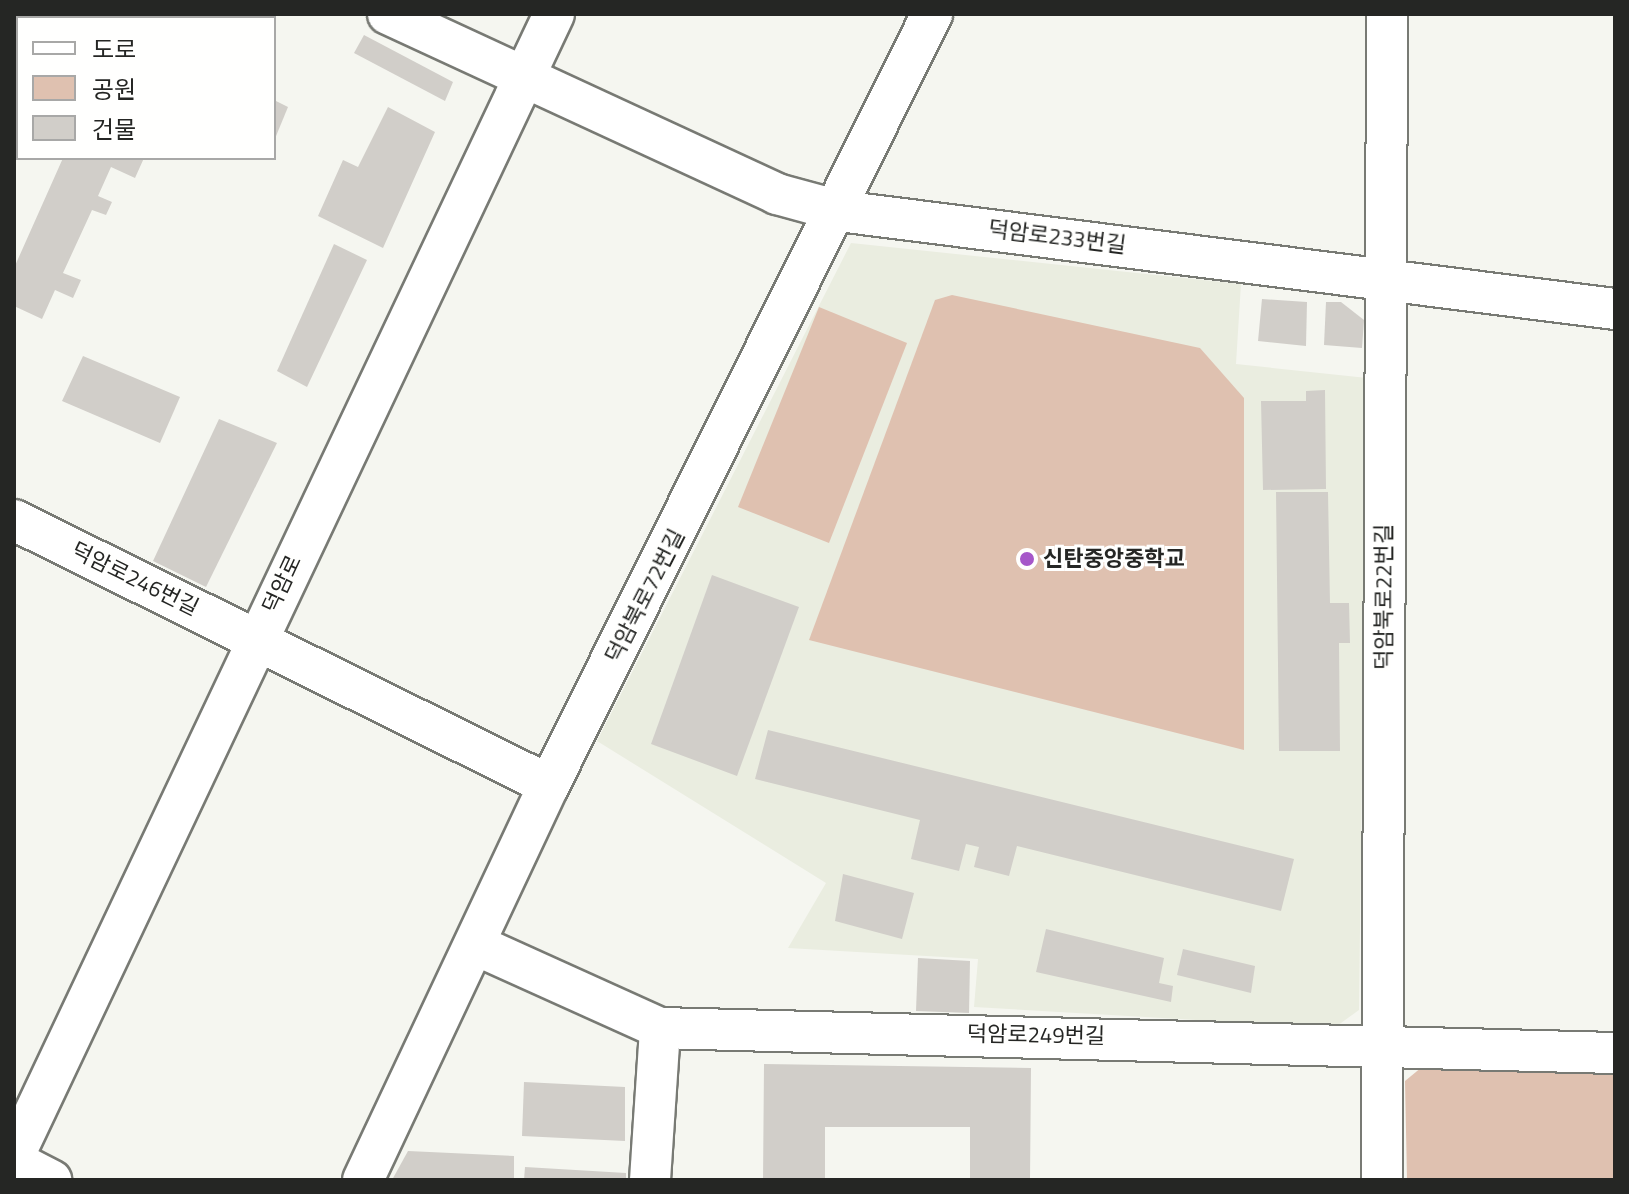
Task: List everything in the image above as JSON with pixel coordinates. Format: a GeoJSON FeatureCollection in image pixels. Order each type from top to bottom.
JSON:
{"type":"FeatureCollection","features":[{"type":"Feature","properties":{"kind":"street","name":"덕암로233번길"},"geometry":{"type":"LineString","coordinates":[[388,14],[522,79],[777,194],[839,211],[1386,276],[1615,309]]}},
{"type":"Feature","properties":{"kind":"street","name":"덕암로"},"geometry":{"type":"LineString","coordinates":[[14,1158],[256,639],[554,14]]}},
{"type":"Feature","properties":{"kind":"street","name":"덕암북로72번길"},"geometry":{"type":"LineString","coordinates":[[363,1180],[549,785],[839,211],[932,14]]}},
{"type":"Feature","properties":{"kind":"street","name":"덕암북로22번길"},"geometry":{"type":"LineString","coordinates":[[1382,1180],[1387,14]]}},
{"type":"Feature","properties":{"kind":"street","name":"덕암로246번길"},"geometry":{"type":"LineString","coordinates":[[14,520],[549,785]]}},
{"type":"Feature","properties":{"kind":"street","name":"덕암로249번길"},"geometry":{"type":"LineString","coordinates":[[476,945],[660,1028],[1382,1042],[1615,1053]]}},
{"type":"Feature","properties":{"kind":"street"},"geometry":{"type":"LineString","coordinates":[[650,1180],[660,1028]]}},
{"type":"Feature","properties":{"kind":"street"},"geometry":{"type":"LineString","coordinates":[[14,1158],[51,1180]]}},
{"type":"Feature","properties":{"kind":"shaded area","name":"신탄중앙중학교"},"geometry":{"type":"Polygon","coordinates":[[[851,243],[1241,284],[1236,364],[1367,378],[1359,1010],[1334,1028],[974,1007],[978,959],[788,948],[826,883],[597,741],[851,243]]]}},
{"type":"Feature","properties":{"kind":"green space"},"geometry":{"type":"Polygon","coordinates":[[[952,295],[1200,348],[1244,398],[1244,750],[809,640],[935,300],[952,295]]]}},
{"type":"Feature","properties":{"kind":"green space"},"geometry":{"type":"Polygon","coordinates":[[[819,307],[907,343],[829,543],[738,507],[819,307]]]}},
{"type":"Feature","properties":{"kind":"green space"},"geometry":{"type":"Polygon","coordinates":[[[1422,1067],[1615,1074],[1615,1180],[1407,1180],[1405,1081],[1422,1067]]]}},
{"type":"Feature","properties":{"kind":"building"},"geometry":{"type":"Polygon","coordinates":[[[93,14],[97,16],[20,16],[93,14]]]}},
{"type":"Feature","properties":{"kind":"building"},"geometry":{"type":"Polygon","coordinates":[[[364,35],[453,82],[445,101],[354,53],[364,35]]]}},
{"type":"Feature","properties":{"kind":"building"},"geometry":{"type":"Polygon","coordinates":[[[276,101],[288,107],[276,136],[276,101]]]}},
{"type":"Feature","properties":{"kind":"building"},"geometry":{"type":"Polygon","coordinates":[[[388,107],[435,132],[383,248],[318,216],[343,160],[358,167],[388,107]]]}},
{"type":"Feature","properties":{"kind":"building"},"geometry":{"type":"Polygon","coordinates":[[[62,160],[143,160],[135,178],[111,167],[98,196],[112,202],[106,215],[92,210],[63,273],[81,280],[73,298],[55,290],[42,319],[14,306],[14,268],[62,160]]]}},
{"type":"Feature","properties":{"kind":"building"},"geometry":{"type":"Polygon","coordinates":[[[334,244],[367,260],[307,387],[277,371],[334,244]]]}},
{"type":"Feature","properties":{"kind":"building"},"geometry":{"type":"Polygon","coordinates":[[[1262,299],[1307,302],[1306,346],[1258,341],[1262,299]]]}},
{"type":"Feature","properties":{"kind":"building"},"geometry":{"type":"Polygon","coordinates":[[[1326,302],[1341,302],[1364,320],[1362,348],[1324,345],[1326,302]]]}},
{"type":"Feature","properties":{"kind":"building"},"geometry":{"type":"Polygon","coordinates":[[[83,356],[180,397],[160,443],[62,401],[83,356]]]}},
{"type":"Feature","properties":{"kind":"building"},"geometry":{"type":"Polygon","coordinates":[[[1325,390],[1326,489],[1263,490],[1261,401],[1306,401],[1306,391],[1325,390]]]}},
{"type":"Feature","properties":{"kind":"building"},"geometry":{"type":"Polygon","coordinates":[[[219,419],[277,443],[206,587],[153,561],[219,419]]]}},
{"type":"Feature","properties":{"kind":"building"},"geometry":{"type":"Polygon","coordinates":[[[1276,492],[1328,492],[1330,603],[1349,603],[1350,643],[1339,643],[1340,751],[1279,751],[1276,492]]]}},
{"type":"Feature","properties":{"kind":"building"},"geometry":{"type":"Polygon","coordinates":[[[712,575],[799,607],[737,776],[651,744],[712,575]]]}},
{"type":"Feature","properties":{"kind":"building"},"geometry":{"type":"Polygon","coordinates":[[[768,730],[1294,859],[1281,911],[1017,846],[1009,876],[974,867],[979,847],[966,844],[959,871],[911,859],[920,820],[755,779],[768,730]]]}},
{"type":"Feature","properties":{"kind":"building"},"geometry":{"type":"Polygon","coordinates":[[[843,874],[914,893],[902,939],[835,921],[843,874]]]}},
{"type":"Feature","properties":{"kind":"building"},"geometry":{"type":"Polygon","coordinates":[[[1046,929],[1164,958],[1159,983],[1173,986],[1171,1002],[1036,972],[1046,929]]]}},
{"type":"Feature","properties":{"kind":"building"},"geometry":{"type":"Polygon","coordinates":[[[1183,949],[1255,966],[1251,993],[1177,975],[1183,949]]]}},
{"type":"Feature","properties":{"kind":"building"},"geometry":{"type":"Polygon","coordinates":[[[918,958],[970,961],[969,1013],[916,1011],[918,958]]]}},
{"type":"Feature","properties":{"kind":"building"},"geometry":{"type":"Polygon","coordinates":[[[764,1064],[1031,1068],[1030,1180],[970,1180],[970,1127],[825,1127],[825,1180],[763,1180],[764,1064]]]}},
{"type":"Feature","properties":{"kind":"building"},"geometry":{"type":"Polygon","coordinates":[[[524,1082],[625,1087],[625,1141],[522,1136],[524,1082]]]}},
{"type":"Feature","properties":{"kind":"building"},"geometry":{"type":"Polygon","coordinates":[[[408,1151],[514,1156],[514,1180],[392,1180],[408,1151]]]}},
{"type":"Feature","properties":{"kind":"building"},"geometry":{"type":"Polygon","coordinates":[[[525,1167],[626,1173],[626,1180],[524,1180],[525,1167]]]}},
{"type":"Feature","properties":{"kind":"place","name":"신탄중앙중학교"},"geometry":{"type":"Point","coordinates":[1027,559]}}]}
